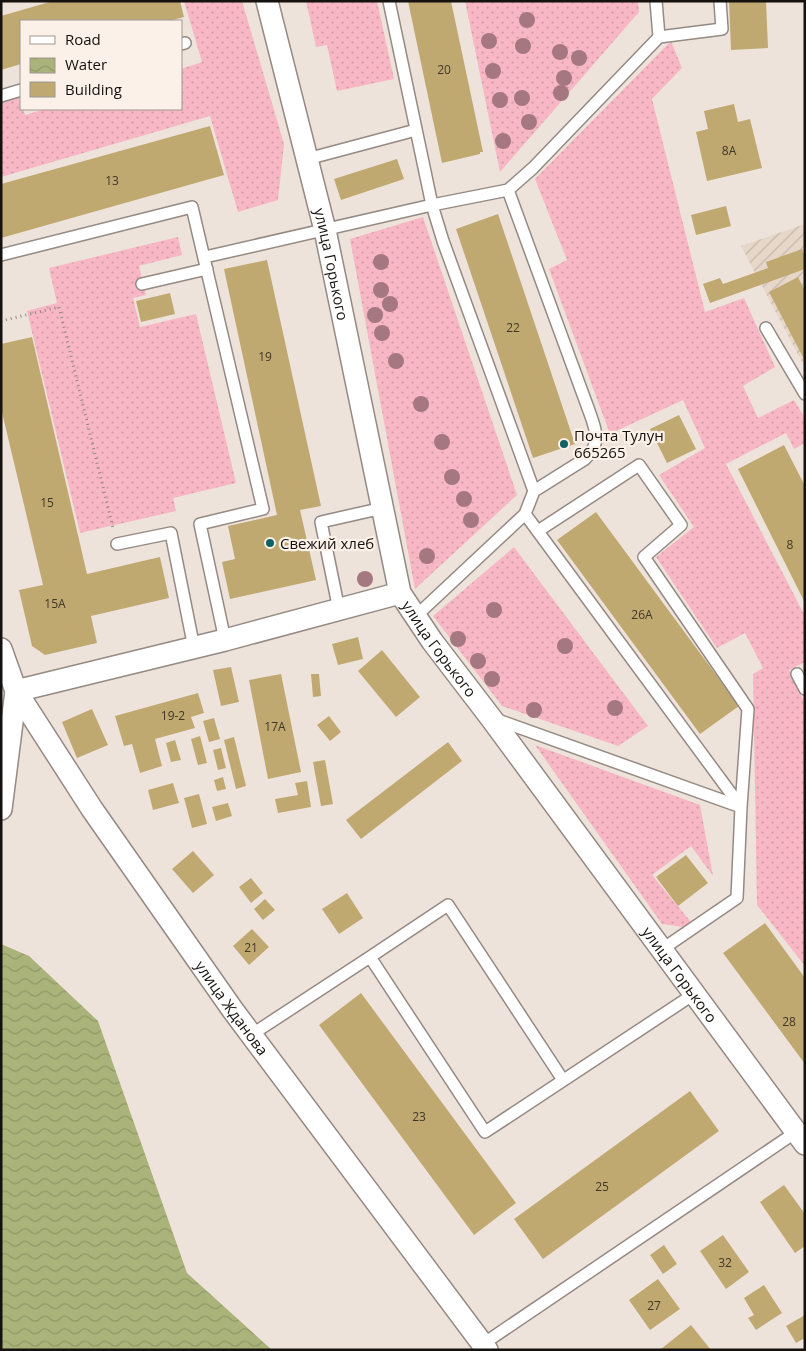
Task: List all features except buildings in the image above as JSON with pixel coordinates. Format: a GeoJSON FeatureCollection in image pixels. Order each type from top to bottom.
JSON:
{"type":"FeatureCollection","features":[{"type":"Feature","properties":{"kind":"street","name":"улица Горького"},"geometry":{"type":"LineString","coordinates":[[267,1],[326,230],[400,594],[432,641],[491,718],[661,950],[802,1134]]}},
{"type":"Feature","properties":{"kind":"street"},"geometry":{"type":"LineString","coordinates":[[1,809],[16,691],[194,648],[400,594]]}},
{"type":"Feature","properties":{"kind":"street","name":"улица Жданова"},"geometry":{"type":"LineString","coordinates":[[1,649],[16,691],[92,809],[251,1035],[485,1347]]}},
{"type":"Feature","properties":{"kind":"lane"},"geometry":{"type":"LineString","coordinates":[[389,1],[432,205],[443,241],[534,491]]}},
{"type":"Feature","properties":{"kind":"lane"},"geometry":{"type":"LineString","coordinates":[[656,1],[660,37]]}},
{"type":"Feature","properties":{"kind":"lane"},"geometry":{"type":"LineString","coordinates":[[142,284],[206,263],[326,230],[432,205],[508,190],[533,168],[660,37],[722,28],[720,1]]}},
{"type":"Feature","properties":{"kind":"lane"},"geometry":{"type":"LineString","coordinates":[[1,96],[20,90]]}},
{"type":"Feature","properties":{"kind":"lane"},"geometry":{"type":"LineString","coordinates":[[307,159],[416,130]]}},
{"type":"Feature","properties":{"kind":"lane"},"geometry":{"type":"LineString","coordinates":[[416,616],[525,514],[534,491],[591,454],[597,438],[588,408],[508,190]]}},
{"type":"Feature","properties":{"kind":"lane"},"geometry":{"type":"LineString","coordinates":[[1,255],[192,207],[263,509],[200,524],[224,640]]}},
{"type":"Feature","properties":{"kind":"lane"},"geometry":{"type":"LineString","coordinates":[[766,328],[805,394]]}},
{"type":"Feature","properties":{"kind":"lane"},"geometry":{"type":"LineString","coordinates":[[538,531],[639,465],[681,525],[644,557],[748,709],[737,898],[661,950]]}},
{"type":"Feature","properties":{"kind":"lane"},"geometry":{"type":"LineString","coordinates":[[339,610],[321,522],[383,508]]}},
{"type":"Feature","properties":{"kind":"lane"},"geometry":{"type":"LineString","coordinates":[[525,514],[741,807]]}},
{"type":"Feature","properties":{"kind":"lane"},"geometry":{"type":"LineString","coordinates":[[117,544],[170,533],[194,648]]}},
{"type":"Feature","properties":{"kind":"lane"},"geometry":{"type":"LineString","coordinates":[[797,674],[805,689]]}},
{"type":"Feature","properties":{"kind":"lane"},"geometry":{"type":"LineString","coordinates":[[491,718],[741,807]]}},
{"type":"Feature","properties":{"kind":"lane"},"geometry":{"type":"LineString","coordinates":[[251,1035],[448,905],[563,1080]]}},
{"type":"Feature","properties":{"kind":"lane"},"geometry":{"type":"LineString","coordinates":[[370,957],[485,1132],[694,994]]}},
{"type":"Feature","properties":{"kind":"lane"},"geometry":{"type":"LineString","coordinates":[[485,1347],[802,1134]]}},
{"type":"Feature","properties":{"kind":"path"},"geometry":{"type":"LineString","coordinates":[[1,321],[59,307],[117,544]]}},
{"type":"Feature","properties":{"kind":"shaded area"},"geometry":{"type":"Polygon","coordinates":[[[184,1],[242,1],[284,144],[278,200],[238,212],[210,116],[1,177],[1,102],[19,97],[20,110],[23,110],[25,115],[42,110],[182,110],[182,69],[202,62],[184,1]]]}},
{"type":"Feature","properties":{"kind":"shaded area"},"geometry":{"type":"Polygon","coordinates":[[[306,1],[377,1],[394,79],[337,91],[327,45],[316,47],[306,1]]]}},
{"type":"Feature","properties":{"kind":"shaded area"},"geometry":{"type":"Polygon","coordinates":[[[465,1],[638,1],[639,12],[500,172],[465,1]]]}},
{"type":"Feature","properties":{"kind":"shaded area"},"geometry":{"type":"Polygon","coordinates":[[[671,41],[682,68],[652,99],[705,312],[744,298],[775,367],[743,386],[758,418],[794,400],[805,418],[805,443],[794,449],[786,433],[726,464],[805,616],[805,662],[789,670],[805,703],[805,966],[757,905],[753,674],[763,668],[745,633],[717,648],[656,557],[694,527],[659,475],[705,448],[683,400],[610,434],[549,269],[567,260],[535,179],[671,41]]]}},
{"type":"Feature","properties":{"kind":"shaded area"},"geometry":{"type":"Polygon","coordinates":[[[423,217],[517,495],[415,589],[350,239],[423,217]]]}},
{"type":"Feature","properties":{"kind":"shaded area"},"geometry":{"type":"Polygon","coordinates":[[[805,224],[805,368],[741,246],[805,224]]]}},
{"type":"Feature","properties":{"kind":"shaded area"},"geometry":{"type":"Polygon","coordinates":[[[178,237],[182,255],[139,266],[146,295],[133,298],[140,327],[196,314],[236,483],[173,498],[176,511],[80,533],[27,311],[57,303],[49,268],[178,237]]]}},
{"type":"Feature","properties":{"kind":"shaded area"},"geometry":{"type":"Polygon","coordinates":[[[514,547],[648,726],[618,746],[502,706],[433,616],[514,547]]]}},
{"type":"Feature","properties":{"kind":"shaded area"},"geometry":{"type":"Polygon","coordinates":[[[535,745],[700,805],[713,876],[691,846],[652,875],[691,922],[683,927],[662,924],[535,745]]]}},
{"type":"Feature","properties":{"kind":"water"},"geometry":{"type":"Polygon","coordinates":[[[1,944],[29,956],[98,1021],[187,1273],[272,1350],[1,1350],[1,944]]]}},
{"type":"Feature","properties":{"kind":"place","name":"Почта Тулун 665265"},"geometry":{"type":"Point","coordinates":[564,444]}},
{"type":"Feature","properties":{"kind":"place","name":"Свежий хлеб"},"geometry":{"type":"Point","coordinates":[270,543]}}]}
